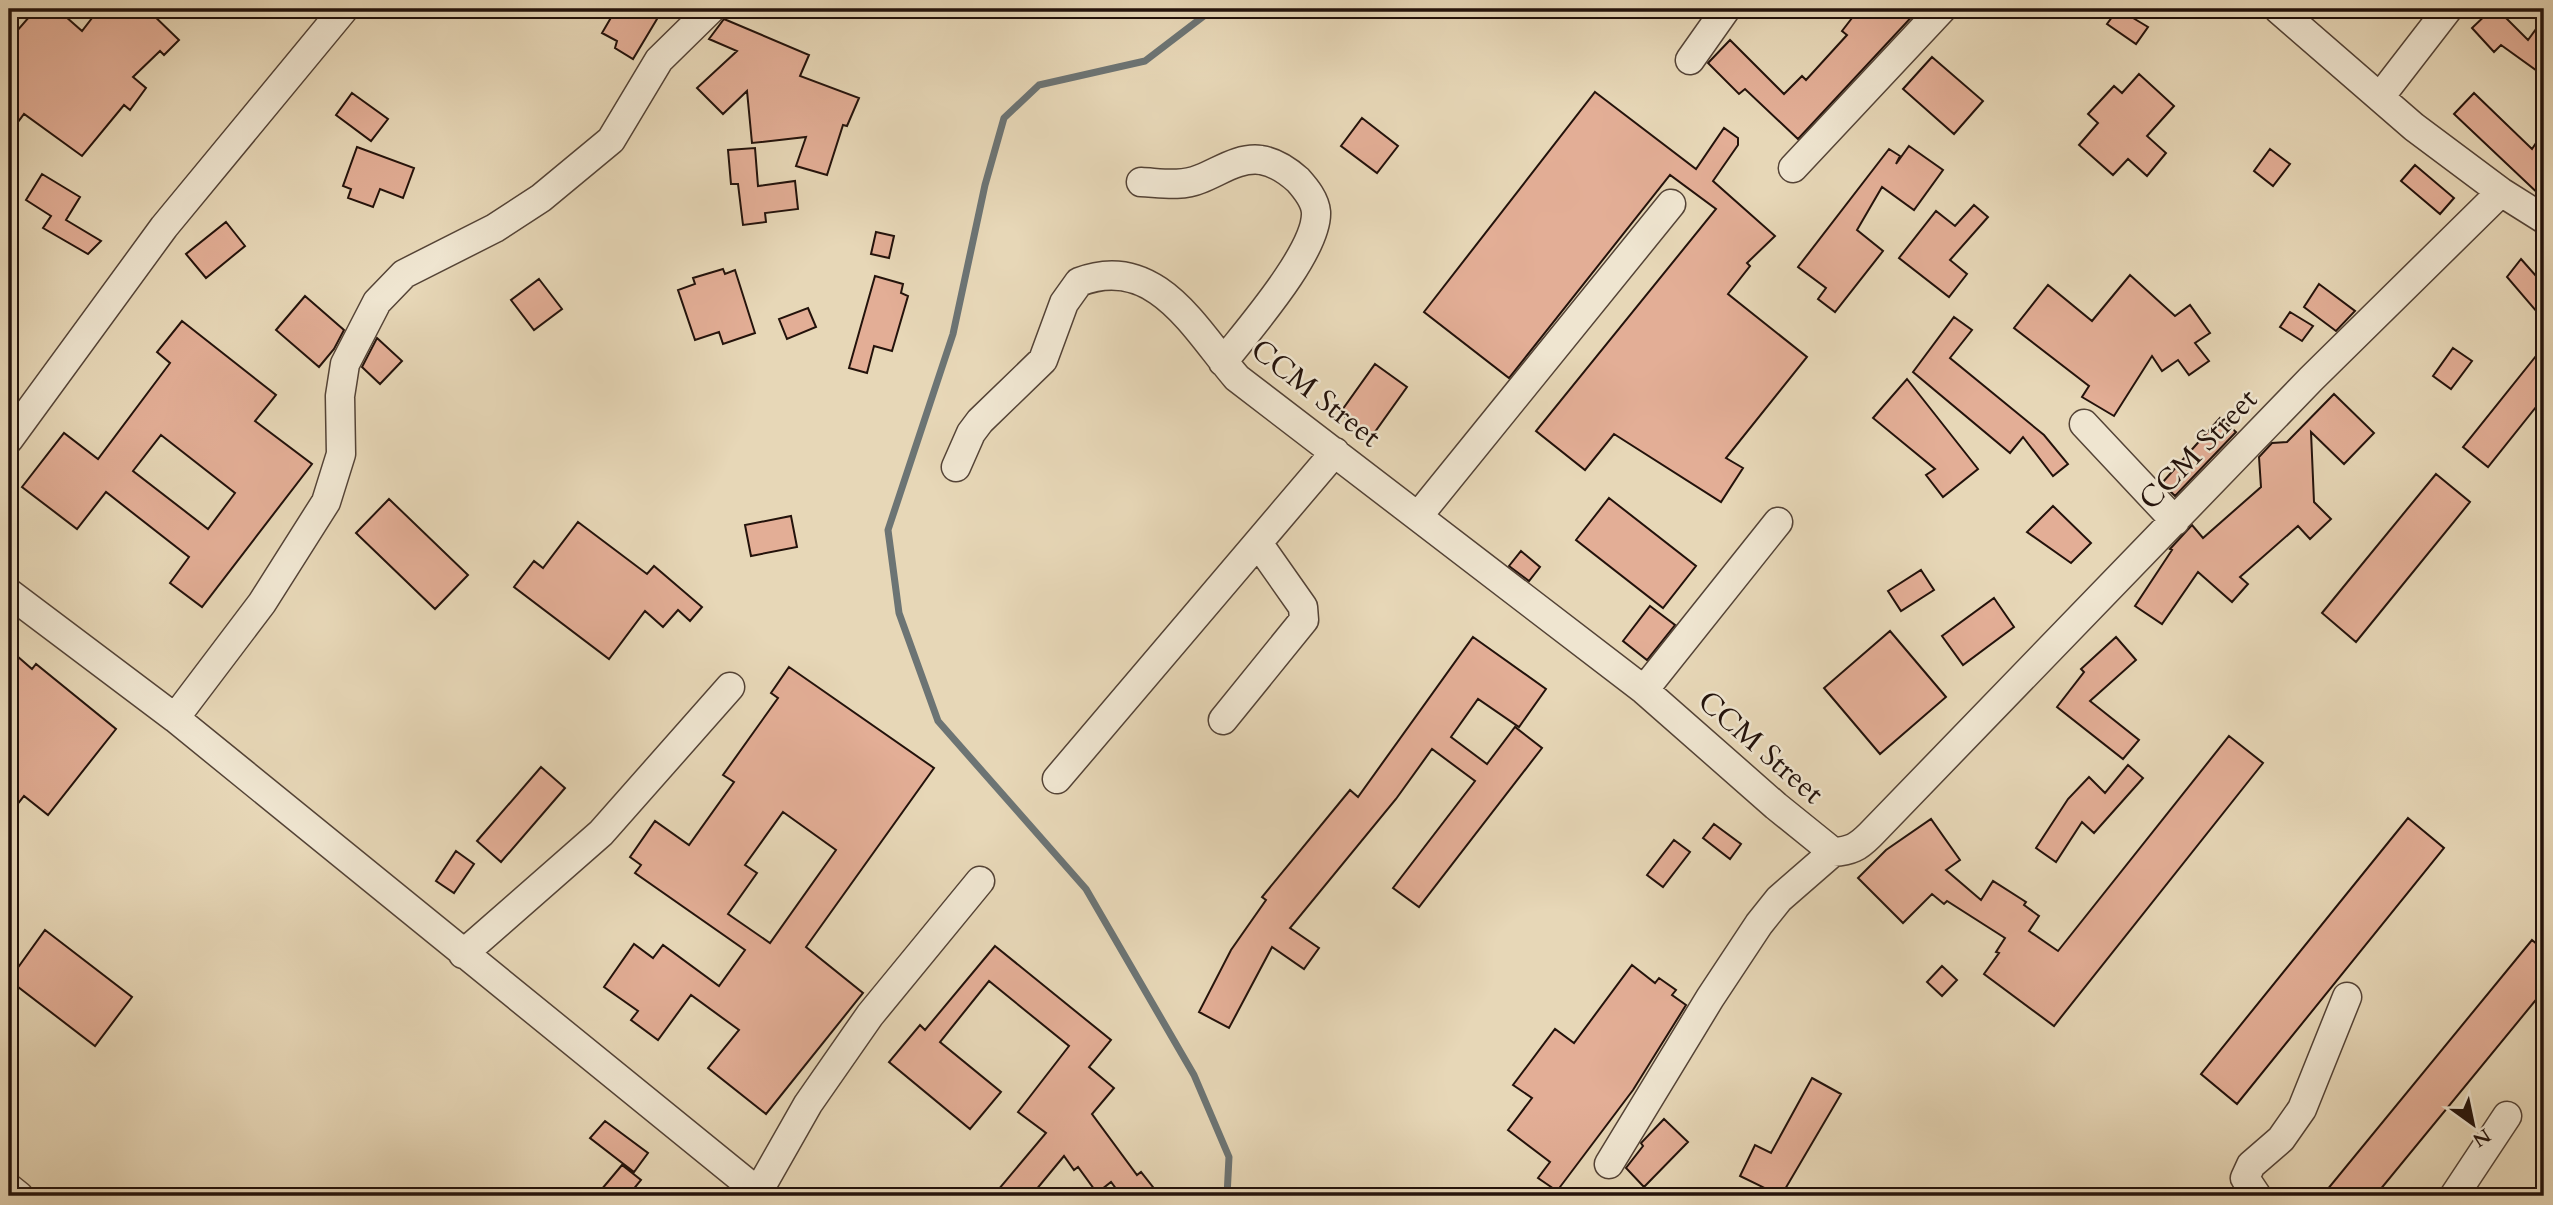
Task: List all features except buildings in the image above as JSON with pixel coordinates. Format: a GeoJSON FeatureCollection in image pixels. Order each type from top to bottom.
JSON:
{"type":"FeatureCollection","features":[{"type":"Feature","properties":{"kind":"street"},"geometry":{"type":"LineString","coordinates":[[9,439],[164,227],[344,9]]}},
{"type":"Feature","properties":{"kind":"street"},"geometry":{"type":"LineString","coordinates":[[175,718],[262,603],[326,502],[342,446],[340,396],[345,364],[377,302],[404,274],[495,228],[541,198],[611,141],[623,125],[659,60],[711,9]]}},
{"type":"Feature","properties":{"kind":"street"},"geometry":{"type":"LineString","coordinates":[[1690,60],[1726,9]]}},
{"type":"Feature","properties":{"kind":"street"},"geometry":{"type":"LineString","coordinates":[[1793,168],[1942,9]]}},
{"type":"Feature","properties":{"kind":"street"},"geometry":{"type":"LineString","coordinates":[[2278,9],[2446,152],[2544,219]]}},
{"type":"Feature","properties":{"kind":"street"},"geometry":{"type":"LineString","coordinates":[[2380,97],[2448,9]]}},
{"type":"Feature","properties":{"kind":"street"},"geometry":{"type":"LineString","coordinates":[[1141,182],[1178,184],[1199,180],[1241,162],[1261,160],[1288,170],[1308,190],[1316,211],[1313,232],[1291,271],[1223,362]]}},
{"type":"Feature","properties":{"kind":"street","name":"CCM Street"},"geometry":{"type":"LineString","coordinates":[[956,467],[971,433],[980,421],[1043,360],[1071,290],[1091,278],[1131,278],[1156,286],[1181,308],[1237,378],[1644,690],[1776,806],[1833,852],[1858,848],[1976,722],[2311,379],[2501,192]]}},
{"type":"Feature","properties":{"kind":"street"},"geometry":{"type":"LineString","coordinates":[[1419,515],[1671,204]]}},
{"type":"Feature","properties":{"kind":"street"},"geometry":{"type":"LineString","coordinates":[[2084,424],[2175,521]]}},
{"type":"Feature","properties":{"kind":"street"},"geometry":{"type":"LineString","coordinates":[[1057,779],[1335,452]]}},
{"type":"Feature","properties":{"kind":"street"},"geometry":{"type":"LineString","coordinates":[[1644,690],[1778,522]]}},
{"type":"Feature","properties":{"kind":"street"},"geometry":{"type":"LineString","coordinates":[[1223,720],[1304,620],[1303,607],[1258,543]]}},
{"type":"Feature","properties":{"kind":"street"},"geometry":{"type":"LineString","coordinates":[[9,593],[175,718],[761,1194],[808,1104],[870,1015],[980,881]]}},
{"type":"Feature","properties":{"kind":"street"},"geometry":{"type":"LineString","coordinates":[[463,954],[601,833],[730,687]]}},
{"type":"Feature","properties":{"kind":"street"},"geometry":{"type":"LineString","coordinates":[[1609,1164],[1710,998],[1759,924],[1779,899],[1833,852]]}},
{"type":"Feature","properties":{"kind":"street"},"geometry":{"type":"LineString","coordinates":[[2257,1196],[2245,1178],[2251,1165],[2281,1139],[2302,1108],[2347,997]]}},
{"type":"Feature","properties":{"kind":"street"},"geometry":{"type":"LineString","coordinates":[[2454,1196],[2507,1116]]}},
{"type":"Feature","properties":{"kind":"street"},"geometry":{"type":"LineString","coordinates":[[9,1188],[19,1196]]}},
{"type":"Feature","properties":{"kind":"waterway"},"geometry":{"type":"LineString","coordinates":[[1213,9],[1145,61],[1039,85],[1004,118],[985,185],[953,334],[888,530],[899,613],[938,721],[1086,889],[1194,1075],[1229,1157],[1227,1196]]}}]}
